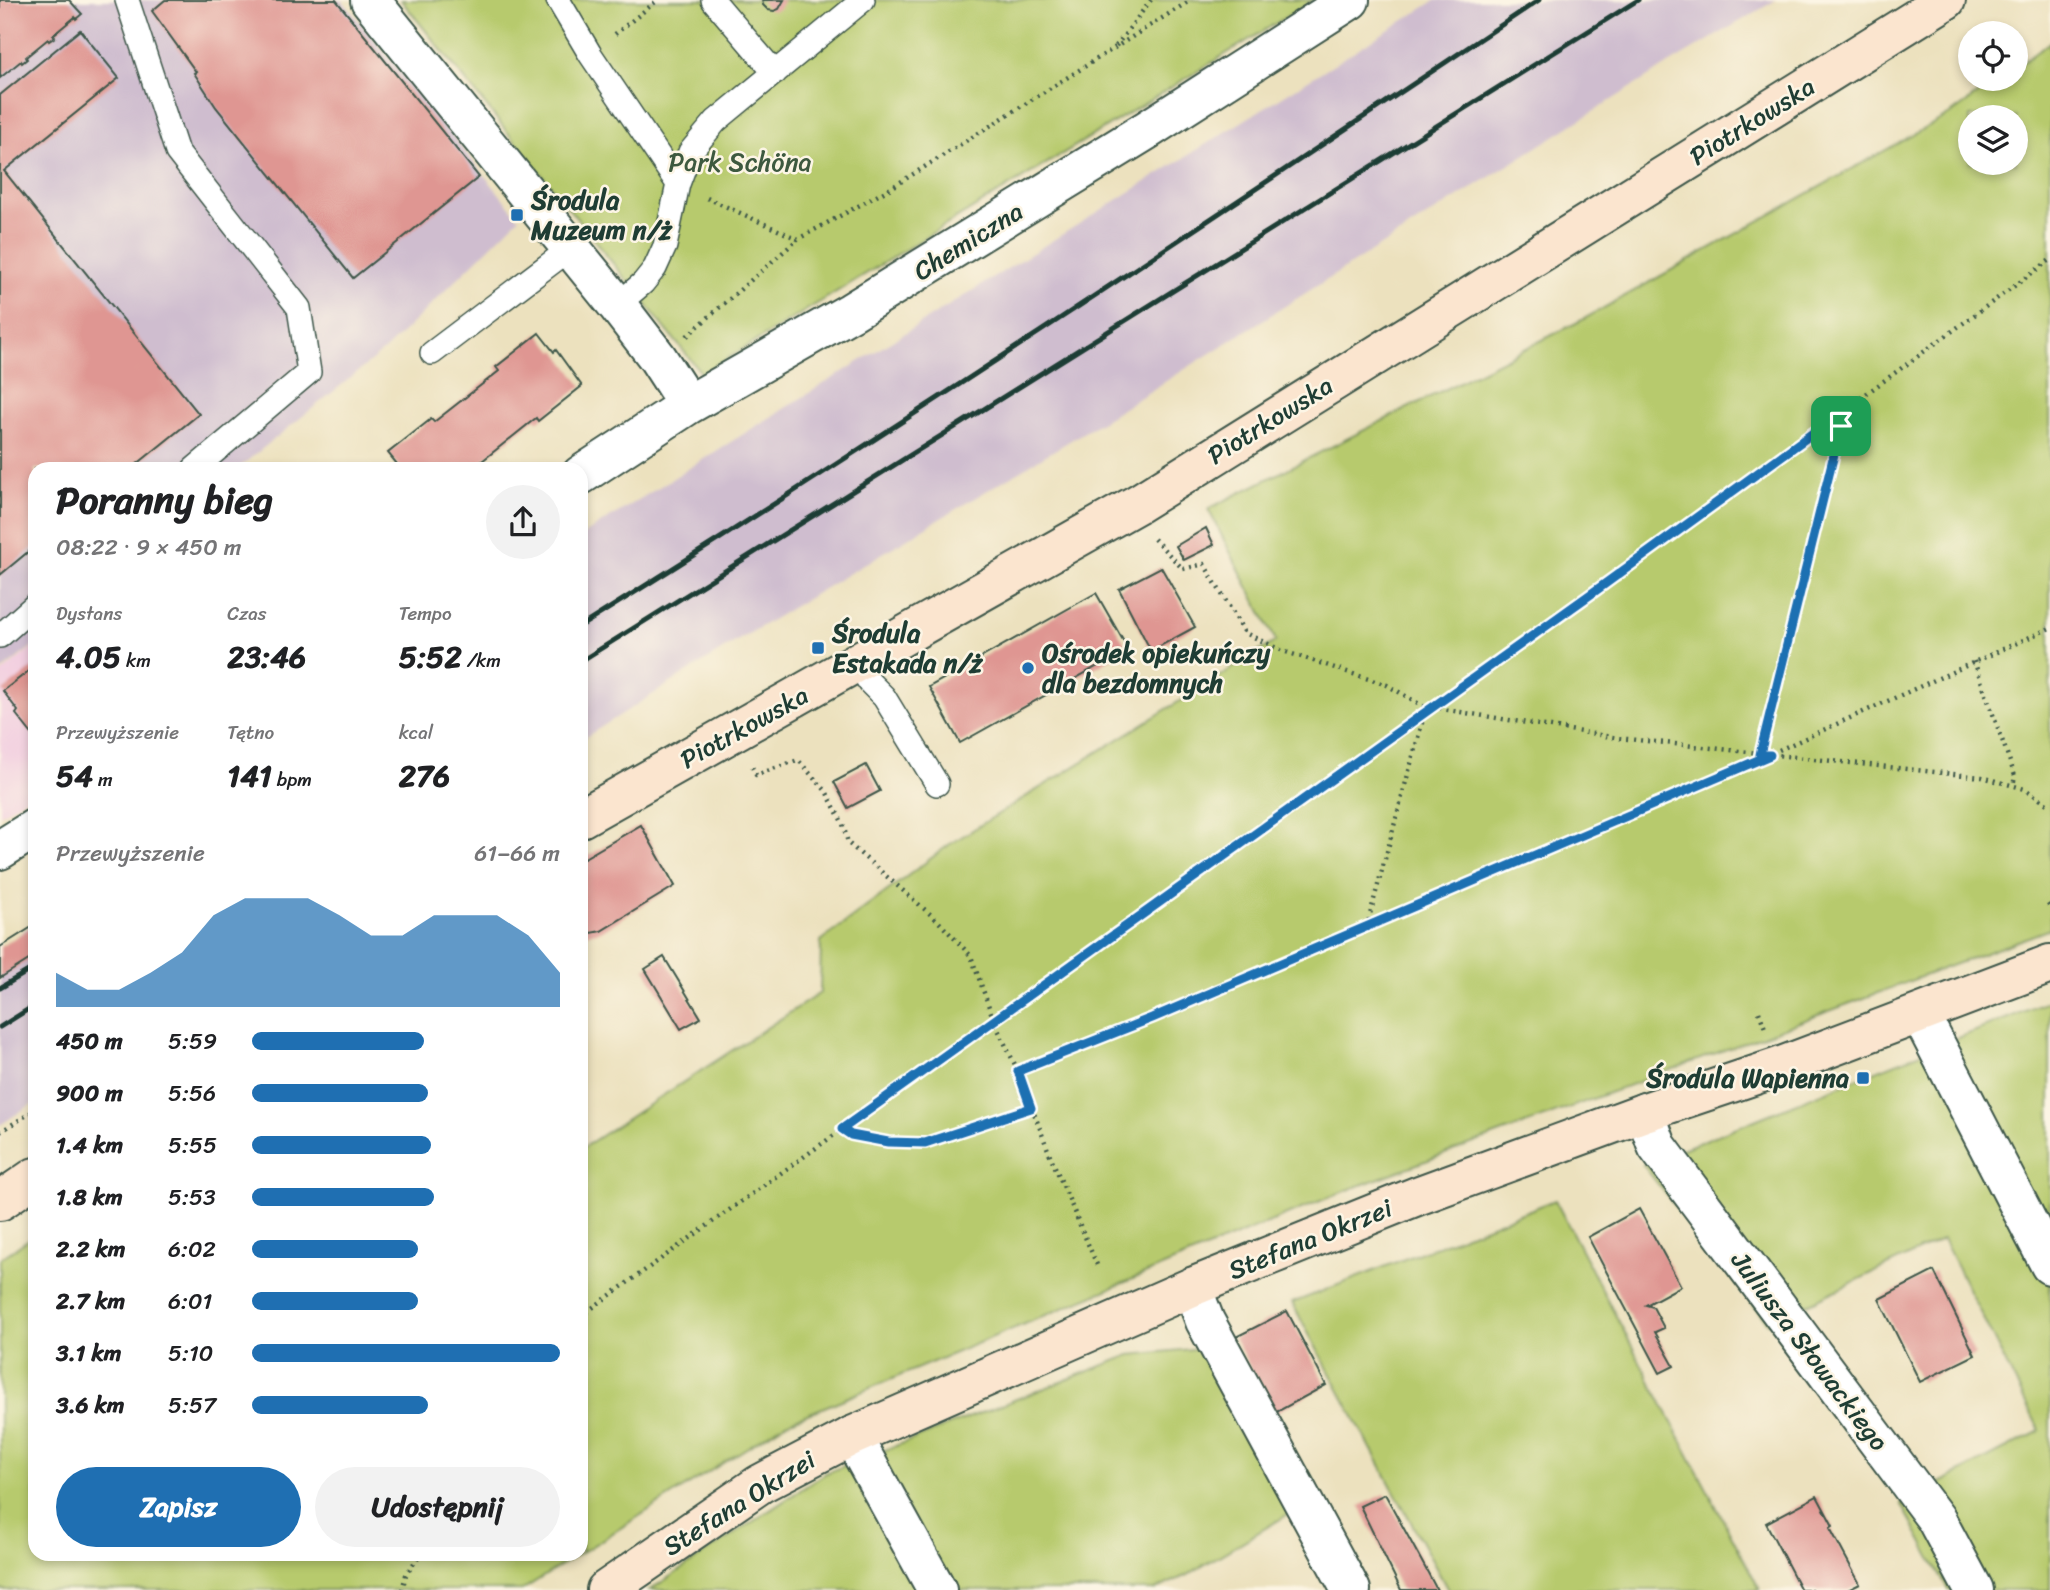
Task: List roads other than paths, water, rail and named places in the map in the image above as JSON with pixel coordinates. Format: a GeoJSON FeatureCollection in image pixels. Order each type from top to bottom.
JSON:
{"type":"FeatureCollection","features":[{"type":"Feature","properties":{"kind":"street"},"geometry":{"type":"LineString","coordinates":[[370,0],[617,304],[657,357],[688,405]]}},
{"type":"Feature","properties":{"kind":"street","name":"Chemiczna"},"geometry":{"type":"LineString","coordinates":[[588,470],[688,405],[875,298],[1147,130],[1350,0]]}},
{"type":"Feature","properties":{"kind":"street","name":"Piotrkowska"},"geometry":{"type":"LineString","coordinates":[[588,814],[1132,506],[1946,0]]}},
{"type":"Feature","properties":{"kind":"street"},"geometry":{"type":"LineString","coordinates":[[0,850],[28,832]]}},
{"type":"Feature","properties":{"kind":"street","name":"Stefana Okrzei"},"geometry":{"type":"LineString","coordinates":[[606,1590],[760,1484],[852,1436],[1192,1287],[1417,1196],[1645,1112],[1779,1067],[2050,964]]}},
{"type":"Feature","properties":{"kind":"street"},"geometry":{"type":"LineString","coordinates":[[1920,1014],[2050,1265]]}},
{"type":"Feature","properties":{"kind":"street","name":"Juliusza Słowackiego"},"geometry":{"type":"LineString","coordinates":[[1645,1112],[1657,1146],[1936,1519],[1975,1590]]}},
{"type":"Feature","properties":{"kind":"street"},"geometry":{"type":"LineString","coordinates":[[0,1201],[28,1182]]}},
{"type":"Feature","properties":{"kind":"street"},"geometry":{"type":"LineString","coordinates":[[1192,1287],[1205,1321],[1351,1590]]}},
{"type":"Feature","properties":{"kind":"street"},"geometry":{"type":"LineString","coordinates":[[852,1436],[937,1590]]}},
{"type":"Feature","properties":{"kind":"lane"},"geometry":{"type":"LineString","coordinates":[[127,0],[177,152],[299,308],[309,372],[202,462]]}},
{"type":"Feature","properties":{"kind":"lane"},"geometry":{"type":"LineString","coordinates":[[558,0],[590,54],[678,184]]}},
{"type":"Feature","properties":{"kind":"lane"},"geometry":{"type":"LineString","coordinates":[[713,0],[775,73]]}},
{"type":"Feature","properties":{"kind":"lane"},"geometry":{"type":"LineString","coordinates":[[617,304],[643,283],[655,268],[665,246],[678,184],[690,152],[716,121],[863,0]]}},
{"type":"Feature","properties":{"kind":"lane"},"geometry":{"type":"LineString","coordinates":[[432,353],[571,248]]}},
{"type":"Feature","properties":{"kind":"lane"},"geometry":{"type":"LineString","coordinates":[[0,636],[28,611]]}},
{"type":"Feature","properties":{"kind":"lane"},"geometry":{"type":"LineString","coordinates":[[858,663],[870,683],[884,698],[937,784]]}},
{"type":"Feature","properties":{"kind":"railway"},"geometry":{"type":"LineString","coordinates":[[588,622],[943,395],[1539,0]]}},
{"type":"Feature","properties":{"kind":"railway"},"geometry":{"type":"LineString","coordinates":[[588,657],[1638,0]]}},
{"type":"Feature","properties":{"kind":"railway"},"geometry":{"type":"LineString","coordinates":[[0,988],[28,971]]}},
{"type":"Feature","properties":{"kind":"railway"},"geometry":{"type":"LineString","coordinates":[[0,1027],[28,1009]]}},
{"type":"Feature","properties":{"kind":"place","name":"Środula Muzeum n/ż"},"geometry":{"type":"Point","coordinates":[517,215]}},
{"type":"Feature","properties":{"kind":"place","name":"Środula Estakada n/ż"},"geometry":{"type":"Point","coordinates":[818,648]}},
{"type":"Feature","properties":{"kind":"place","name":"Ośrodek opiekuńczy dla bezdomnych"},"geometry":{"type":"Point","coordinates":[1028,668]}},
{"type":"Feature","properties":{"kind":"place","name":"Środula Wapienna"},"geometry":{"type":"Point","coordinates":[1863,1078]}},
{"type":"Feature","properties":{"kind":"park label","name":"Park Schöna"},"geometry":{"type":"Point","coordinates":[740,162]}}]}
